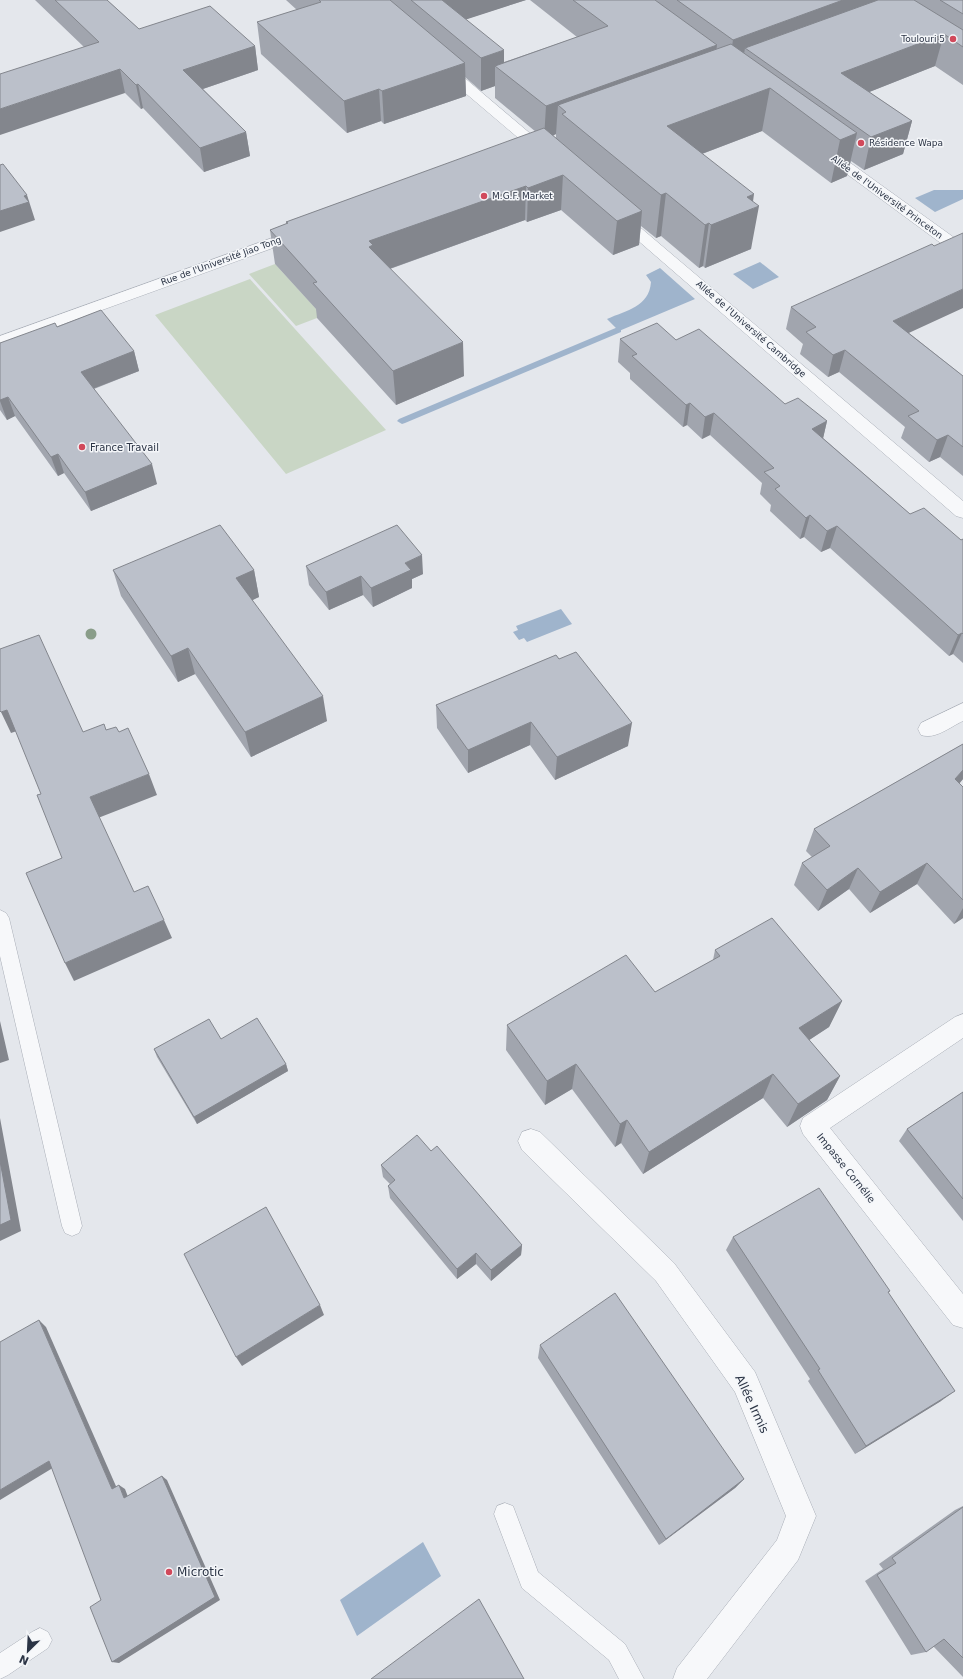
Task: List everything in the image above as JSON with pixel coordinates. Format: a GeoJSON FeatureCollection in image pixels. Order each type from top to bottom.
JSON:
{"type":"FeatureCollection","features":[{"type":"Feature","properties":{"kind":"street"},"geometry":{"type":"LineString","coordinates":[[433,58],[561,167]]}},
{"type":"Feature","properties":{"kind":"street","name":"Allée de l'Université Princeton"},"geometry":{"type":"LineString","coordinates":[[812,142],[963,252]]}},
{"type":"Feature","properties":{"kind":"street","name":"Allée de l'Université Cambridge"},"geometry":{"type":"LineString","coordinates":[[606,205],[963,511]]}},
{"type":"Feature","properties":{"kind":"street","name":"Rue de l'Université Jiao Tong"},"geometry":{"type":"LineString","coordinates":[[0,342],[318,227]]}},
{"type":"Feature","properties":{"kind":"street"},"geometry":{"type":"LineString","coordinates":[[928,729],[963,711]]}},
{"type":"Feature","properties":{"kind":"street","name":"Impasse Cornélie"},"geometry":{"type":"LineString","coordinates":[[963,1025],[812,1126],[963,1315]]}},
{"type":"Feature","properties":{"kind":"street","name":"Allée Irmis"},"geometry":{"type":"LineString","coordinates":[[531,1141],[665,1272],[745,1382],[801,1516],[788,1550],[688,1679]]}},
{"type":"Feature","properties":{"kind":"lane"},"geometry":{"type":"LineString","coordinates":[[0,918],[72,1226]]}},
{"type":"Feature","properties":{"kind":"lane"},"geometry":{"type":"LineString","coordinates":[[505,1514],[530,1580],[617,1652],[632,1679]]}},
{"type":"Feature","properties":{"kind":"lane"},"geometry":{"type":"LineString","coordinates":[[0,1667],[40,1640]]}},
{"type":"Feature","properties":{"kind":"green space"},"geometry":{"type":"Polygon","coordinates":[[[275,264],[318,311],[317,318],[296,326],[249,274],[275,264]]]}},
{"type":"Feature","properties":{"kind":"green space"},"geometry":{"type":"Polygon","coordinates":[[[250,279],[386,430],[286,474],[155,315],[250,279]]]}},
{"type":"Feature","properties":{"kind":"water"},"geometry":{"type":"Polygon","coordinates":[[[934,190],[963,190],[963,199],[935,212],[915,198],[934,190]]]}},
{"type":"Feature","properties":{"kind":"water"},"geometry":{"type":"Polygon","coordinates":[[[760,262],[779,277],[753,289],[733,274],[760,262]]]}},
{"type":"Feature","properties":{"kind":"water"},"geometry":{"type":"Polygon","coordinates":[[[660,268],[695,299],[619,331],[607,319],[629,310],[641,302],[646,297],[651,282],[646,275],[660,268]]]}},
{"type":"Feature","properties":{"kind":"water"},"geometry":{"type":"Polygon","coordinates":[[[561,609],[572,624],[527,642],[524,638],[519,640],[513,632],[518,630],[516,626],[561,609]]]}},
{"type":"Feature","properties":{"kind":"water"},"geometry":{"type":"Polygon","coordinates":[[[423,1542],[441,1576],[357,1636],[340,1600],[423,1542]]]}},
{"type":"Feature","properties":{"kind":"building"},"geometry":{"type":"Polygon","coordinates":[[[55,0],[107,0],[139,29],[210,6],[255,46],[183,70],[246,132],[200,148],[138,84],[136,85],[120,69],[0,109],[0,74],[99,42],[55,0]]]}},
{"type":"Feature","properties":{"kind":"building"},"geometry":{"type":"Polygon","coordinates":[[[319,0],[390,0],[465,63],[382,91],[379,89],[344,101],[257,22],[321,2],[319,0]]]}},
{"type":"Feature","properties":{"kind":"building"},"geometry":{"type":"Polygon","coordinates":[[[411,0],[442,0],[504,50],[481,58],[411,0]]]}},
{"type":"Feature","properties":{"kind":"building"},"geometry":{"type":"Polygon","coordinates":[[[573,0],[655,0],[717,45],[546,106],[495,66],[608,26],[573,0]]]}},
{"type":"Feature","properties":{"kind":"building"},"geometry":{"type":"Polygon","coordinates":[[[677,0],[843,0],[733,40],[677,0]]]}},
{"type":"Feature","properties":{"kind":"building"},"geometry":{"type":"Polygon","coordinates":[[[878,0],[914,0],[963,30],[963,47],[944,34],[841,73],[912,121],[871,137],[745,48],[878,0]]]}},
{"type":"Feature","properties":{"kind":"building"},"geometry":{"type":"Polygon","coordinates":[[[940,0],[963,0],[963,14],[940,0]]]}},
{"type":"Feature","properties":{"kind":"building"},"geometry":{"type":"Polygon","coordinates":[[[731,44],[857,133],[840,140],[770,88],[667,126],[754,194],[747,197],[759,206],[711,225],[709,223],[705,225],[666,193],[661,195],[562,114],[566,112],[558,105],[731,44]]]}},
{"type":"Feature","properties":{"kind":"building"},"geometry":{"type":"Polygon","coordinates":[[[544,128],[642,211],[617,221],[563,175],[528,188],[526,186],[369,241],[373,245],[369,247],[463,342],[393,371],[313,283],[317,282],[270,230],[288,223],[286,222],[544,128]]]}},
{"type":"Feature","properties":{"kind":"building"},"geometry":{"type":"Polygon","coordinates":[[[3,164],[27,195],[24,196],[29,202],[0,211],[0,165],[3,164]]]}},
{"type":"Feature","properties":{"kind":"building"},"geometry":{"type":"Polygon","coordinates":[[[963,233],[963,289],[893,321],[963,376],[963,447],[948,435],[937,440],[908,416],[919,411],[845,350],[833,355],[806,332],[816,327],[791,307],[932,244],[934,246],[963,233]]]}},
{"type":"Feature","properties":{"kind":"building","name":"France Travail"},"geometry":{"type":"Polygon","coordinates":[[[101,310],[134,351],[81,372],[152,464],[85,492],[58,454],[51,457],[8,397],[0,400],[0,343],[55,323],[57,327],[101,310]]]}},
{"type":"Feature","properties":{"kind":"building"},"geometry":{"type":"Polygon","coordinates":[[[657,323],[676,340],[699,329],[785,404],[798,398],[827,421],[812,429],[910,514],[924,508],[961,540],[963,539],[963,634],[958,635],[837,526],[827,531],[810,515],[806,518],[775,489],[780,486],[764,472],[774,468],[714,413],[705,417],[690,403],[686,405],[632,356],[637,354],[620,339],[657,323]]]}},
{"type":"Feature","properties":{"kind":"building"},"geometry":{"type":"Polygon","coordinates":[[[220,525],[254,570],[236,578],[323,696],[245,732],[188,648],[171,656],[113,570],[220,525]]]}},
{"type":"Feature","properties":{"kind":"building"},"geometry":{"type":"Polygon","coordinates":[[[397,525],[422,555],[405,563],[411,570],[371,588],[361,576],[326,592],[306,566],[397,525]]]}},
{"type":"Feature","properties":{"kind":"building"},"geometry":{"type":"Polygon","coordinates":[[[39,635],[83,732],[104,724],[106,730],[116,727],[119,732],[128,728],[149,774],[90,797],[134,892],[148,886],[164,920],[65,963],[26,873],[62,858],[37,795],[41,794],[7,710],[0,711],[0,649],[39,635]]]}},
{"type":"Feature","properties":{"kind":"building"},"geometry":{"type":"Polygon","coordinates":[[[576,652],[632,723],[557,757],[531,722],[468,750],[436,705],[556,655],[559,659],[576,652]]]}},
{"type":"Feature","properties":{"kind":"building"},"geometry":{"type":"Polygon","coordinates":[[[963,744],[963,770],[955,779],[963,787],[963,900],[927,863],[880,892],[858,868],[827,890],[802,863],[830,846],[814,829],[963,744]]]}},
{"type":"Feature","properties":{"kind":"building"},"geometry":{"type":"Polygon","coordinates":[[[772,918],[842,1001],[799,1028],[840,1076],[798,1104],[773,1074],[649,1152],[627,1120],[620,1124],[576,1064],[547,1081],[507,1025],[626,955],[655,992],[720,956],[715,950],[772,918]]]}},
{"type":"Feature","properties":{"kind":"building"},"geometry":{"type":"Polygon","coordinates":[[[257,1018],[286,1064],[194,1117],[154,1049],[209,1019],[221,1039],[257,1018]]]}},
{"type":"Feature","properties":{"kind":"building"},"geometry":{"type":"Polygon","coordinates":[[[963,1092],[963,1199],[907,1129],[963,1092]]]}},
{"type":"Feature","properties":{"kind":"building"},"geometry":{"type":"Polygon","coordinates":[[[417,1135],[431,1151],[437,1146],[522,1245],[491,1270],[476,1253],[457,1269],[388,1186],[395,1180],[381,1165],[417,1135]]]}},
{"type":"Feature","properties":{"kind":"building"},"geometry":{"type":"Polygon","coordinates":[[[0,1161],[11,1220],[0,1225],[0,1161]]]}},
{"type":"Feature","properties":{"kind":"building"},"geometry":{"type":"Polygon","coordinates":[[[819,1188],[890,1291],[888,1292],[955,1391],[866,1446],[818,1370],[820,1369],[733,1237],[819,1188]]]}},
{"type":"Feature","properties":{"kind":"building"},"geometry":{"type":"Polygon","coordinates":[[[266,1207],[320,1305],[236,1357],[184,1254],[266,1207]]]}},
{"type":"Feature","properties":{"kind":"building"},"geometry":{"type":"Polygon","coordinates":[[[615,1293],[744,1479],[666,1539],[540,1345],[615,1293]]]}},
{"type":"Feature","properties":{"kind":"building"},"geometry":{"type":"Polygon","coordinates":[[[39,1320],[112,1489],[119,1485],[124,1498],[162,1476],[215,1597],[112,1662],[90,1607],[101,1600],[49,1461],[0,1490],[0,1342],[39,1320]]]}},
{"type":"Feature","properties":{"kind":"building"},"geometry":{"type":"Polygon","coordinates":[[[963,1507],[963,1658],[944,1639],[926,1652],[877,1575],[896,1563],[892,1558],[963,1507]]]}},
{"type":"Feature","properties":{"kind":"building"},"geometry":{"type":"Polygon","coordinates":[[[479,1599],[524,1679],[371,1679],[479,1599]]]}},
{"type":"Feature","properties":{"kind":"waterway"},"geometry":{"type":"LineString","coordinates":[[402,421],[618,330]]}},
{"type":"Feature","properties":{"kind":"place","name":"Toulouri 5"},"geometry":{"type":"Point","coordinates":[953,39]}},
{"type":"Feature","properties":{"kind":"place","name":"Résidence Wapa"},"geometry":{"type":"Point","coordinates":[861,143]}},
{"type":"Feature","properties":{"kind":"place","name":"M.G.F. Market"},"geometry":{"type":"Point","coordinates":[484,196]}},
{"type":"Feature","properties":{"kind":"place","name":"France Travail"},"geometry":{"type":"Point","coordinates":[82,447]}},
{"type":"Feature","properties":{"kind":"place","name":"Microtic"},"geometry":{"type":"Point","coordinates":[169,1572]}}]}
